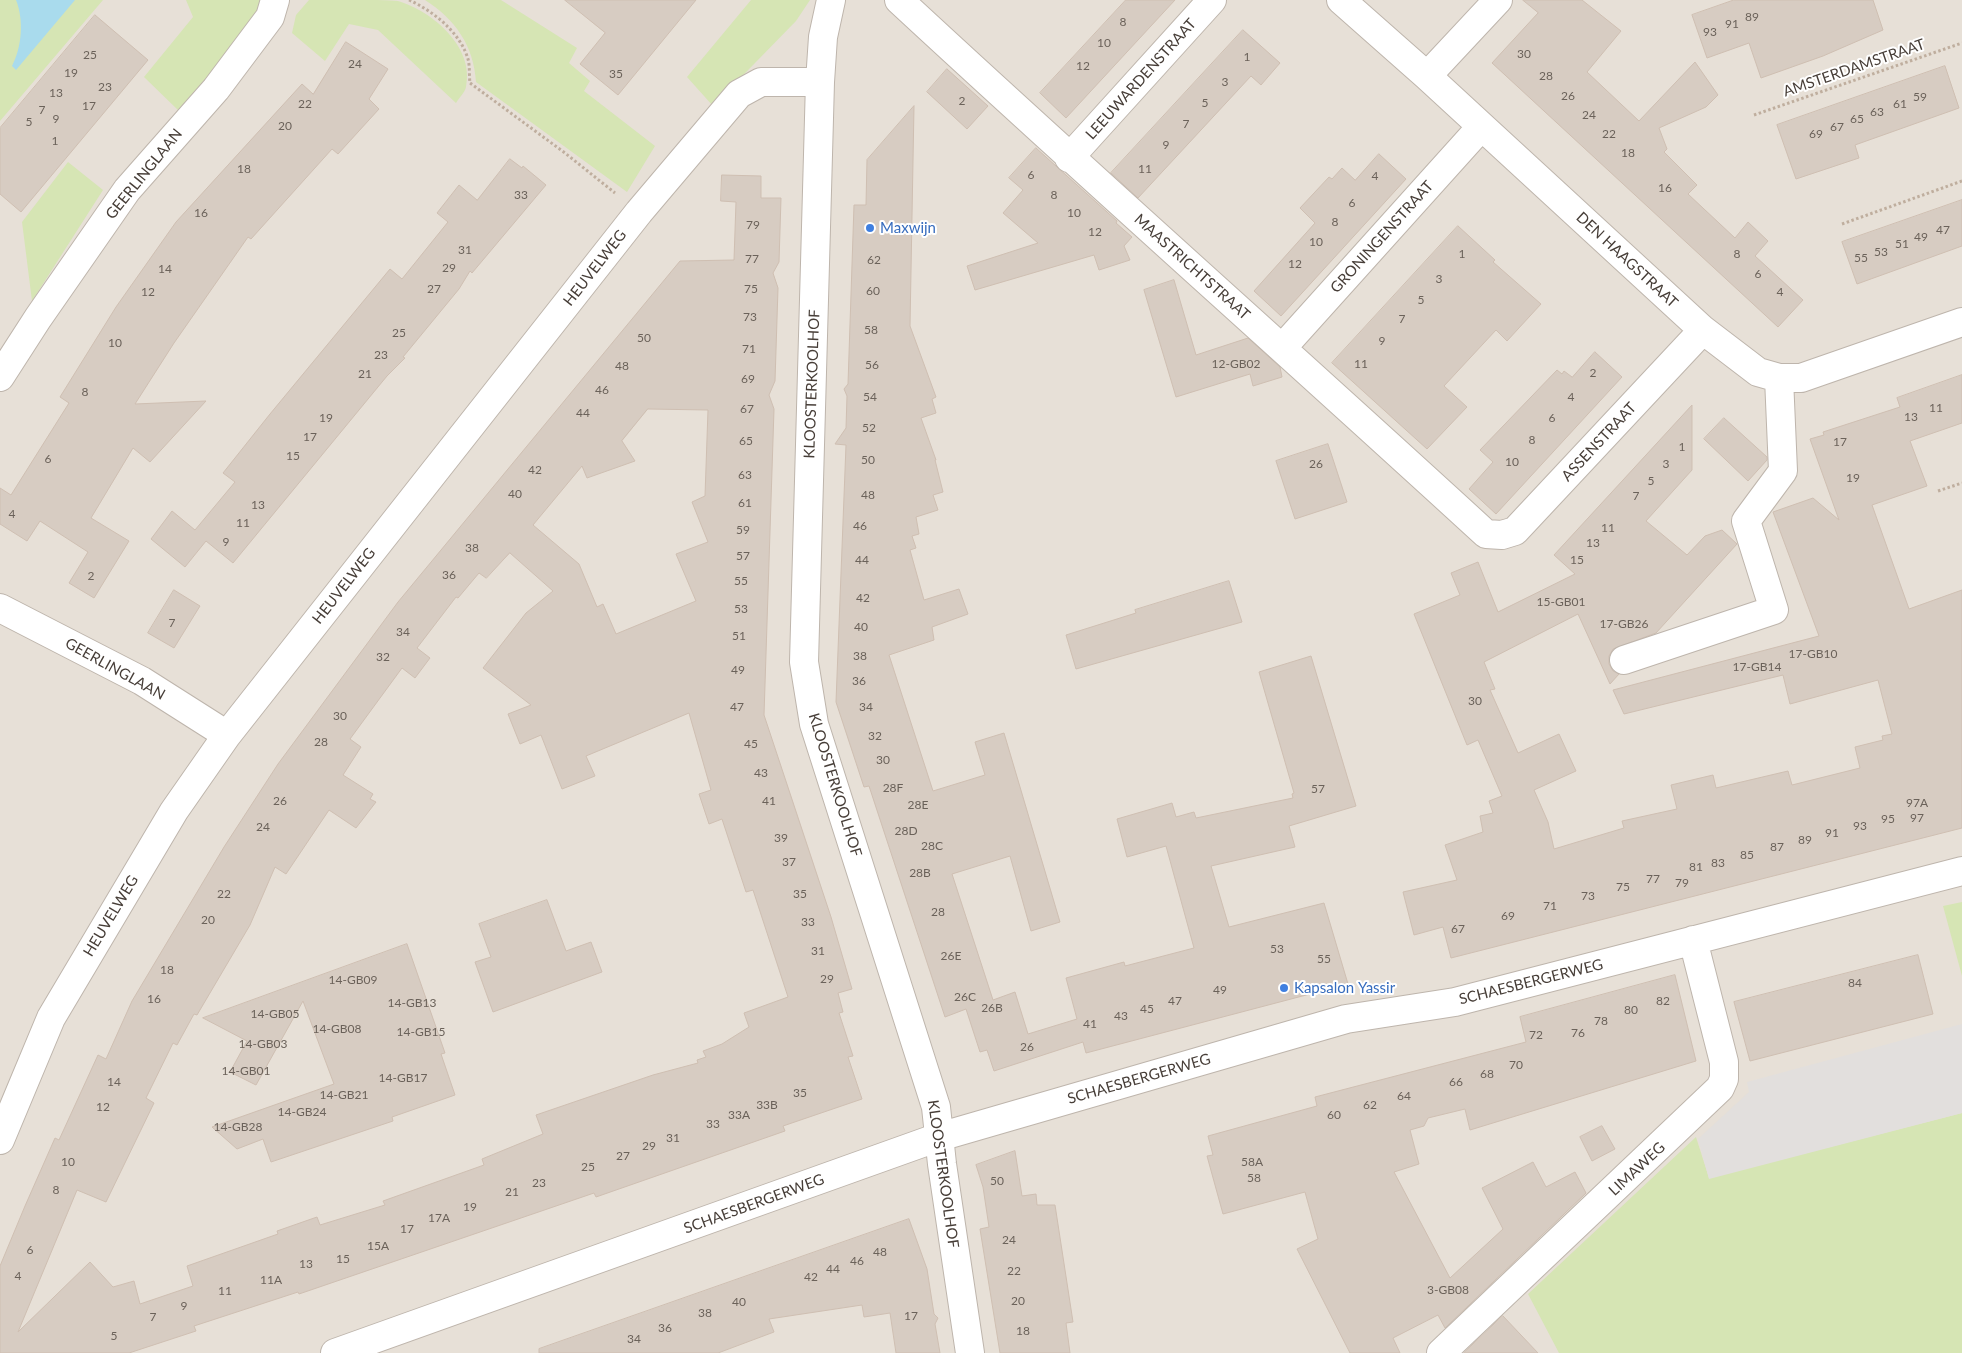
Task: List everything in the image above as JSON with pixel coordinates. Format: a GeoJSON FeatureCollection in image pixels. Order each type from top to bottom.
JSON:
{"type":"FeatureCollection","features":[{"type":"Feature","properties":{"kind":"street","name":"GEERLINGLAAN"},"geometry":{"type":"LineString","coordinates":[[0,377],[38,318],[127,190],[216,89],[270,17],[275,0]]}},
{"type":"Feature","properties":{"kind":"street","name":"KLOOSTERKOOLHOF"},"geometry":{"type":"LineString","coordinates":[[832,0],[824,37],[820,82],[804,662],[814,724],[936,1107],[970,1353]]}},
{"type":"Feature","properties":{"kind":"street","name":"MAASTRICHTSTRAAT"},"geometry":{"type":"LineString","coordinates":[[899,0],[1069,158],[1283,347],[1486,534]]}},
{"type":"Feature","properties":{"kind":"street","name":"LEEUWARDENSTRAAT"},"geometry":{"type":"LineString","coordinates":[[1069,158],[1212,0]]}},
{"type":"Feature","properties":{"kind":"street","name":"DEN HAAGSTRAAT"},"geometry":{"type":"LineString","coordinates":[[1341,0],[1427,76],[1703,330],[1758,372],[1779,378],[1800,378],[1962,322]]}},
{"type":"Feature","properties":{"kind":"street"},"geometry":{"type":"LineString","coordinates":[[1427,76],[1498,0]]}},
{"type":"Feature","properties":{"kind":"street","name":"HEUVELWEG"},"geometry":{"type":"LineString","coordinates":[[0,1140],[51,1018],[174,811],[227,735],[639,212],[739,94],[761,82],[820,82]]}},
{"type":"Feature","properties":{"kind":"street","name":"GRONINGENSTRAAT"},"geometry":{"type":"LineString","coordinates":[[1283,347],[1481,127]]}},
{"type":"Feature","properties":{"kind":"street","name":"ASSENSTRAAT"},"geometry":{"type":"LineString","coordinates":[[1486,534],[1502,535],[1516,531],[1703,330]]}},
{"type":"Feature","properties":{"kind":"street"},"geometry":{"type":"LineString","coordinates":[[1624,660],[1774,610],[1746,521],[1783,471],[1779,378]]}},
{"type":"Feature","properties":{"kind":"street","name":"GEERLINGLAAN"},"geometry":{"type":"LineString","coordinates":[[0,608],[142,681],[227,735]]}},
{"type":"Feature","properties":{"kind":"street","name":"SCHAESBERGERWEG"},"geometry":{"type":"LineString","coordinates":[[335,1353],[940,1137],[1346,1020],[1454,1002],[1962,871]]}},
{"type":"Feature","properties":{"kind":"street","name":"LIMAWEG"},"geometry":{"type":"LineString","coordinates":[[1441,1353],[1720,1088],[1724,1079],[1724,1062],[1693,940]]}},
{"type":"Feature","properties":{"kind":"path"},"geometry":{"type":"LineString","coordinates":[[409,0],[430,10],[457,38],[468,60],[470,83],[565,153],[639,212]]}},
{"type":"Feature","properties":{"kind":"path","name":"AMSTERDAMSTRAAT"},"geometry":{"type":"LineString","coordinates":[[1754,115],[1962,43]]}},
{"type":"Feature","properties":{"kind":"path"},"geometry":{"type":"LineString","coordinates":[[1842,224],[1962,181]]}},
{"type":"Feature","properties":{"kind":"path"},"geometry":{"type":"LineString","coordinates":[[1938,491],[1962,483]]}},
{"type":"Feature","properties":{"kind":"shaded area"},"geometry":{"type":"Polygon","coordinates":[[[0,0],[1962,0],[1962,1353],[0,1353],[0,0]]]}},
{"type":"Feature","properties":{"kind":"shaded area"},"geometry":{"type":"Polygon","coordinates":[[[1962,1024],[1962,1113],[1709,1179],[1698,1139],[1749,1092],[1747,1082],[1962,1024]]]}},
{"type":"Feature","properties":{"kind":"green space"},"geometry":{"type":"Polygon","coordinates":[[[0,0],[103,0],[0,121],[0,0]]]}},
{"type":"Feature","properties":{"kind":"green space"},"geometry":{"type":"Polygon","coordinates":[[[186,0],[264,0],[261,13],[179,111],[144,77],[193,17],[186,0]]]}},
{"type":"Feature","properties":{"kind":"green space"},"geometry":{"type":"Polygon","coordinates":[[[309,0],[398,1],[424,13],[448,33],[464,58],[467,72],[464,91],[456,103],[378,30],[349,24],[325,61],[292,33],[296,15],[309,0]]]}},
{"type":"Feature","properties":{"kind":"green space"},"geometry":{"type":"Polygon","coordinates":[[[425,0],[501,0],[577,48],[569,63],[590,81],[584,91],[655,146],[627,192],[476,82],[471,57],[461,35],[445,16],[425,0]]]}},
{"type":"Feature","properties":{"kind":"green space"},"geometry":{"type":"Polygon","coordinates":[[[751,0],[810,0],[796,21],[713,106],[687,77],[751,0]]]}},
{"type":"Feature","properties":{"kind":"green space"},"geometry":{"type":"Polygon","coordinates":[[[68,162],[103,190],[32,301],[22,222],[68,162]]]}},
{"type":"Feature","properties":{"kind":"green space"},"geometry":{"type":"Polygon","coordinates":[[[1962,902],[1962,976],[1943,906],[1962,902]]]}},
{"type":"Feature","properties":{"kind":"green space"},"geometry":{"type":"Polygon","coordinates":[[[1962,1113],[1962,1353],[1559,1353],[1528,1294],[1696,1137],[1709,1178],[1962,1113]]]}},
{"type":"Feature","properties":{"kind":"water"},"geometry":{"type":"Polygon","coordinates":[[[16,0],[75,0],[16,70],[12,66],[20,42],[21,25],[16,0]]]}},
{"type":"Feature","properties":{"kind":"building"},"geometry":{"type":"Polygon","coordinates":[[[565,0],[696,0],[618,95],[580,64],[605,33],[565,0]]]}},
{"type":"Feature","properties":{"kind":"building"},"geometry":{"type":"Polygon","coordinates":[[[1126,0],[1175,0],[1066,118],[1040,93],[1126,0]]]}},
{"type":"Feature","properties":{"kind":"building"},"geometry":{"type":"Polygon","coordinates":[[[1523,0],[1582,0],[1621,31],[1587,72],[1639,121],[1695,62],[1718,95],[1706,107],[1659,128],[1667,149],[1664,152],[1697,185],[1688,194],[1735,238],[1748,222],[1768,241],[1755,256],[1803,300],[1778,327],[1492,63],[1538,13],[1523,0]]]}},
{"type":"Feature","properties":{"kind":"building"},"geometry":{"type":"Polygon","coordinates":[[[1734,0],[1873,0],[1883,30],[1823,56],[1761,78],[1749,43],[1707,58],[1692,15],[1734,0]]]}},
{"type":"Feature","properties":{"kind":"building"},"geometry":{"type":"Polygon","coordinates":[[[95,15],[148,60],[21,212],[0,194],[0,128],[95,15]]]}},
{"type":"Feature","properties":{"kind":"building"},"geometry":{"type":"Polygon","coordinates":[[[1243,30],[1280,63],[1261,85],[1251,76],[1138,198],[1111,173],[1243,30]]]}},
{"type":"Feature","properties":{"kind":"building"},"geometry":{"type":"Polygon","coordinates":[[[346,42],[388,69],[369,99],[379,109],[338,154],[332,149],[251,239],[248,237],[174,343],[135,404],[206,401],[150,462],[133,448],[91,518],[129,541],[94,598],[69,583],[88,552],[40,521],[27,541],[0,524],[0,488],[11,495],[69,403],[60,397],[116,307],[176,222],[302,84],[313,94],[346,42]]]}},
{"type":"Feature","properties":{"kind":"building"},"geometry":{"type":"Polygon","coordinates":[[[1945,66],[1959,108],[1855,145],[1859,158],[1796,179],[1777,125],[1945,66]]]}},
{"type":"Feature","properties":{"kind":"building"},"geometry":{"type":"Polygon","coordinates":[[[947,69],[988,106],[967,129],[927,92],[947,69]]]}},
{"type":"Feature","properties":{"kind":"building"},"geometry":{"type":"Polygon","coordinates":[[[914,106],[910,326],[936,397],[932,399],[936,413],[921,418],[936,460],[943,492],[933,495],[938,510],[916,517],[919,534],[912,536],[916,548],[910,550],[924,600],[959,589],[968,614],[932,627],[934,640],[889,655],[933,791],[985,775],[975,742],[1004,733],[1060,922],[1031,931],[1010,856],[952,874],[993,1000],[1015,992],[1028,1034],[1077,1019],[1066,978],[1124,962],[1125,966],[1194,948],[1166,846],[1127,857],[1117,819],[1172,803],[1176,817],[1194,812],[1196,818],[1293,798],[1292,794],[1294,793],[1259,672],[1311,656],[1356,806],[1289,826],[1295,847],[1211,866],[1229,927],[1324,903],[1348,984],[1086,1053],[1083,1042],[994,1071],[987,1050],[980,1052],[966,1009],[945,1017],[869,786],[864,787],[836,702],[846,445],[835,444],[846,428],[847,396],[844,389],[848,384],[854,205],[866,205],[867,160],[914,106]]]}},
{"type":"Feature","properties":{"kind":"building"},"geometry":{"type":"Polygon","coordinates":[[[1036,148],[1117,221],[1116,223],[1132,237],[1124,246],[1130,260],[1099,270],[1094,255],[975,290],[967,266],[1038,243],[1003,213],[1023,190],[1009,178],[1036,148]]]}},
{"type":"Feature","properties":{"kind":"building"},"geometry":{"type":"Polygon","coordinates":[[[1379,154],[1406,179],[1281,316],[1254,291],[1315,223],[1300,208],[1329,177],[1332,179],[1342,168],[1355,180],[1379,154]]]}},
{"type":"Feature","properties":{"kind":"building"},"geometry":{"type":"Polygon","coordinates":[[[510,159],[522,168],[523,166],[546,185],[472,273],[470,271],[459,289],[403,357],[405,358],[387,376],[233,563],[206,541],[185,567],[151,539],[172,511],[195,530],[235,482],[223,473],[270,414],[390,269],[402,279],[448,222],[437,213],[459,185],[477,200],[510,159]]]}},
{"type":"Feature","properties":{"kind":"building"},"geometry":{"type":"Polygon","coordinates":[[[722,175],[761,176],[761,198],[781,198],[779,262],[773,273],[778,288],[775,381],[769,395],[774,409],[764,715],[831,917],[852,989],[838,993],[843,1012],[839,1013],[853,1056],[848,1057],[862,1099],[783,1126],[785,1131],[596,1197],[594,1193],[299,1294],[298,1292],[194,1326],[196,1331],[129,1353],[0,1353],[0,1266],[55,1138],[59,1140],[98,1055],[106,1059],[132,1001],[224,847],[278,764],[398,602],[680,261],[734,260],[736,202],[721,201],[722,175]],[[648,409],[622,441],[635,461],[587,478],[582,466],[533,525],[579,564],[597,607],[603,604],[616,634],[696,601],[676,554],[708,542],[692,502],[705,496],[708,410],[648,409]],[[510,553],[486,578],[479,573],[458,598],[456,597],[417,648],[430,658],[415,678],[402,668],[350,739],[361,747],[343,775],[373,794],[370,799],[376,802],[356,828],[329,810],[286,874],[275,867],[250,925],[197,1015],[194,1014],[177,1045],[173,1043],[146,1098],[154,1103],[106,1202],[77,1190],[18,1332],[90,1262],[113,1287],[134,1281],[140,1304],[193,1286],[187,1266],[278,1234],[277,1231],[317,1217],[320,1225],[385,1205],[383,1201],[484,1165],[482,1159],[543,1134],[536,1115],[653,1075],[698,1063],[697,1060],[706,1057],[703,1051],[722,1044],[749,1027],[744,1013],[788,997],[753,890],[746,892],[722,819],[709,824],[699,794],[711,790],[689,713],[586,756],[595,776],[562,789],[541,735],[520,744],[508,714],[531,705],[483,668],[526,613],[553,591],[510,553]]]}},
{"type":"Feature","properties":{"kind":"building"},"geometry":{"type":"Polygon","coordinates":[[[1962,200],[1962,246],[1857,284],[1842,242],[1962,200]]]}},
{"type":"Feature","properties":{"kind":"building"},"geometry":{"type":"Polygon","coordinates":[[[1458,226],[1495,260],[1493,262],[1541,304],[1507,341],[1496,330],[1444,386],[1467,407],[1427,449],[1332,363],[1458,226]]]}},
{"type":"Feature","properties":{"kind":"building"},"geometry":{"type":"Polygon","coordinates":[[[1174,280],[1196,355],[1248,338],[1280,367],[1282,377],[1253,386],[1250,374],[1176,397],[1144,290],[1174,280]]]}},
{"type":"Feature","properties":{"kind":"building"},"geometry":{"type":"Polygon","coordinates":[[[1595,352],[1622,377],[1496,514],[1469,489],[1493,462],[1480,450],[1557,370],[1562,374],[1564,371],[1572,377],[1595,352]]]}},
{"type":"Feature","properties":{"kind":"building"},"geometry":{"type":"Polygon","coordinates":[[[1962,375],[1962,423],[1910,441],[1927,486],[1872,505],[1909,609],[1962,590],[1962,828],[1451,958],[1443,927],[1414,935],[1403,892],[1457,880],[1445,845],[1483,832],[1480,816],[1493,813],[1489,801],[1502,796],[1478,740],[1467,745],[1414,614],[1460,595],[1451,573],[1478,562],[1498,612],[1575,574],[1554,555],[1692,405],[1692,470],[1646,521],[1687,555],[1705,536],[1722,530],[1737,544],[1656,633],[1613,649],[1609,656],[1609,664],[1613,671],[1619,674],[1610,684],[1578,614],[1484,662],[1495,689],[1490,690],[1518,753],[1559,734],[1576,771],[1534,790],[1548,822],[1554,849],[1624,828],[1622,821],[1677,809],[1671,785],[1713,775],[1716,788],[1788,771],[1792,785],[1860,768],[1855,747],[1883,740],[1882,736],[1892,734],[1878,680],[1790,704],[1783,675],[1624,714],[1613,690],[1819,636],[1773,512],[1813,498],[1839,520],[1810,439],[1824,435],[1823,432],[1900,407],[1897,398],[1962,375]]]}},
{"type":"Feature","properties":{"kind":"building"},"geometry":{"type":"Polygon","coordinates":[[[1724,418],[1767,457],[1767,460],[1748,481],[1704,439],[1724,418]]]}},
{"type":"Feature","properties":{"kind":"building"},"geometry":{"type":"Polygon","coordinates":[[[1328,444],[1347,502],[1295,519],[1276,461],[1328,444]]]}},
{"type":"Feature","properties":{"kind":"building"},"geometry":{"type":"Polygon","coordinates":[[[1229,581],[1242,622],[1076,669],[1066,635],[1136,613],[1135,610],[1229,581]]]}},
{"type":"Feature","properties":{"kind":"building"},"geometry":{"type":"Polygon","coordinates":[[[174,590],[200,606],[174,648],[148,633],[174,590]]]}},
{"type":"Feature","properties":{"kind":"building"},"geometry":{"type":"Polygon","coordinates":[[[547,900],[566,951],[591,942],[602,972],[493,1012],[475,962],[491,957],[479,924],[547,900]]]}},
{"type":"Feature","properties":{"kind":"building"},"geometry":{"type":"Polygon","coordinates":[[[407,944],[445,1053],[441,1054],[455,1095],[392,1117],[393,1121],[271,1162],[263,1139],[237,1149],[212,1127],[334,1084],[303,1001],[256,1085],[230,1072],[247,1041],[203,1018],[407,944]]]}},
{"type":"Feature","properties":{"kind":"building"},"geometry":{"type":"Polygon","coordinates":[[[1918,955],[1933,1014],[1750,1061],[1734,1002],[1918,955]]]}},
{"type":"Feature","properties":{"kind":"building"},"geometry":{"type":"Polygon","coordinates":[[[1675,975],[1696,1061],[1470,1130],[1465,1109],[1428,1118],[1424,1126],[1410,1130],[1419,1164],[1394,1172],[1450,1278],[1503,1229],[1482,1188],[1533,1162],[1546,1187],[1575,1172],[1586,1193],[1445,1328],[1438,1315],[1393,1338],[1400,1353],[1350,1353],[1297,1249],[1318,1239],[1305,1192],[1223,1214],[1207,1156],[1213,1155],[1208,1136],[1317,1106],[1315,1097],[1526,1042],[1520,1017],[1675,975]]]}},
{"type":"Feature","properties":{"kind":"building"},"geometry":{"type":"Polygon","coordinates":[[[1602,1126],[1615,1149],[1592,1161],[1580,1137],[1602,1126]]]}},
{"type":"Feature","properties":{"kind":"building"},"geometry":{"type":"Polygon","coordinates":[[[1015,1151],[1022,1196],[1036,1194],[1037,1205],[1055,1205],[1073,1322],[1066,1323],[1070,1353],[1000,1353],[980,1229],[989,1227],[983,1187],[976,1165],[1015,1151]]]}},
{"type":"Feature","properties":{"kind":"building"},"geometry":{"type":"Polygon","coordinates":[[[909,1219],[927,1269],[934,1314],[938,1318],[935,1324],[940,1353],[896,1353],[890,1313],[864,1317],[862,1305],[769,1319],[774,1332],[718,1353],[539,1353],[539,1349],[909,1219]]]}},
{"type":"Feature","properties":{"kind":"building"},"geometry":{"type":"Polygon","coordinates":[[[1503,1316],[1538,1353],[1464,1353],[1503,1316]]]}},
{"type":"Feature","properties":{"kind":"place","name":"Maxwijn"},"geometry":{"type":"Point","coordinates":[870,228]}},
{"type":"Feature","properties":{"kind":"place","name":"Kapsalon Yassir"},"geometry":{"type":"Point","coordinates":[1284,988]}}]}
